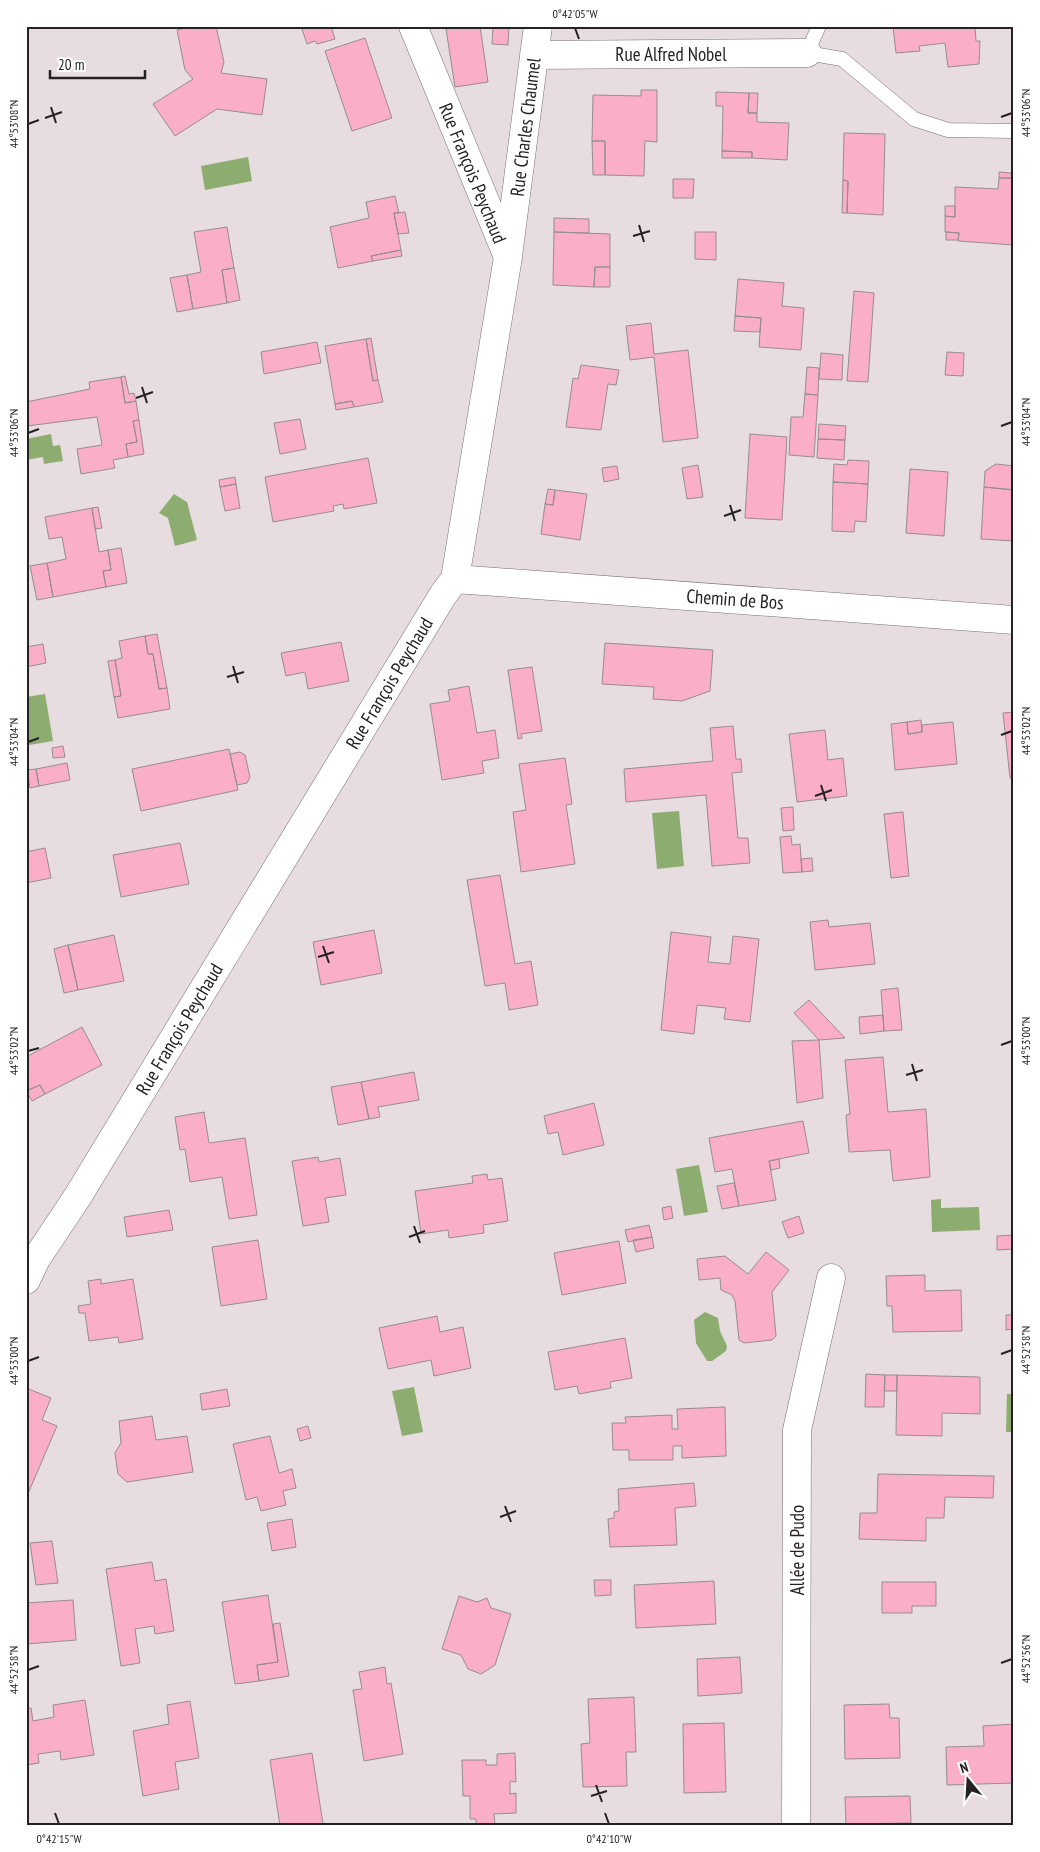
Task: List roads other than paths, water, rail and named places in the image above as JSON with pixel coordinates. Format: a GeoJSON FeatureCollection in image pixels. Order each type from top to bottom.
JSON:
{"type":"FeatureCollection","features":[{"type":"Feature","properties":{"kind":"street","name":"Rue François Peychaud"},"geometry":{"type":"LineString","coordinates":[[26,1280],[36,1259],[78,1196],[443,595],[455,579],[508,257],[413,26]]}},
{"type":"Feature","properties":{"kind":"street","name":"Rue Charles Chaumel"},"geometry":{"type":"LineString","coordinates":[[508,257],[538,26]]}},
{"type":"Feature","properties":{"kind":"street","name":"Rue Alfred Nobel"},"geometry":{"type":"LineString","coordinates":[[534,55],[807,53]]}},
{"type":"Feature","properties":{"kind":"street","name":"Chemin de Bos"},"geometry":{"type":"LineString","coordinates":[[455,579],[1014,620]]}},
{"type":"Feature","properties":{"kind":"street","name":"Allée de Pudo"},"geometry":{"type":"LineString","coordinates":[[796,1826],[797,1430],[831,1278]]}},
{"type":"Feature","properties":{"kind":"lane"},"geometry":{"type":"LineString","coordinates":[[807,53],[819,26]]}},
{"type":"Feature","properties":{"kind":"lane","name":"Rue Alfred Nobel"},"geometry":{"type":"LineString","coordinates":[[807,53],[842,59],[914,119],[948,130],[1014,131]]}}]}
